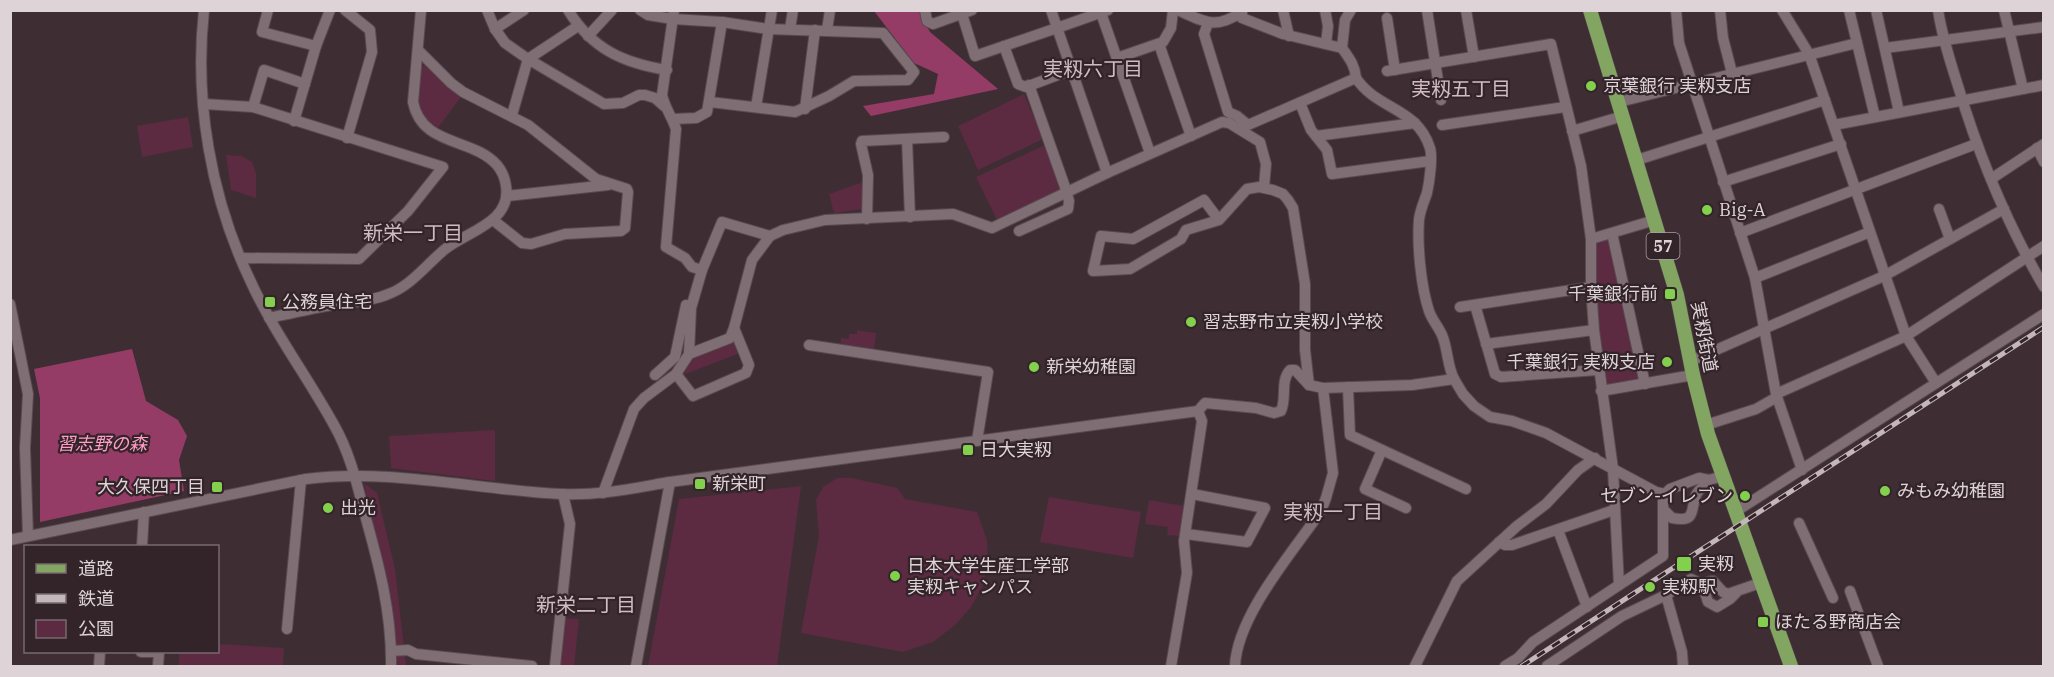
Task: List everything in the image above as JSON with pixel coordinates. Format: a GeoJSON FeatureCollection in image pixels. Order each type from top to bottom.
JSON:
{"type":"FeatureCollection","features":[{"type":"Feature","properties":{"kind":"main road","name":"実籾街道"},"geometry":{"type":"LineString","coordinates":[[1590,10],[1677,295],[1716,478],[1735,512],[1791,666]]}},
{"type":"Feature","properties":{"kind":"street"},"geometry":{"type":"LineString","coordinates":[[204,10],[204,104],[214,177],[249,279],[269,318],[334,424],[348,454],[386,595],[392,666]]}},
{"type":"Feature","properties":{"kind":"street"},"geometry":{"type":"LineString","coordinates":[[268,10],[262,32],[316,46]]}},
{"type":"Feature","properties":{"kind":"street"},"geometry":{"type":"LineString","coordinates":[[345,10],[370,30],[372,52],[347,138]]}},
{"type":"Feature","properties":{"kind":"street"},"geometry":{"type":"LineString","coordinates":[[269,318],[389,294],[401,289],[454,242],[493,220],[507,196],[505,178],[493,161],[485,155],[436,135],[420,121],[414,110],[422,10]]}},
{"type":"Feature","properties":{"kind":"street"},"geometry":{"type":"LineString","coordinates":[[487,10],[495,29],[505,43],[604,104],[623,103],[639,95],[645,95],[655,98],[664,106],[673,119],[676,129],[666,248],[685,258],[692,267],[702,270]]}},
{"type":"Feature","properties":{"kind":"street"},"geometry":{"type":"LineString","coordinates":[[495,29],[524,10]]}},
{"type":"Feature","properties":{"kind":"street"},"geometry":{"type":"LineString","coordinates":[[568,10],[578,26],[606,51],[639,66],[667,70]]}},
{"type":"Feature","properties":{"kind":"street"},"geometry":{"type":"LineString","coordinates":[[588,36],[612,10]]}},
{"type":"Feature","properties":{"kind":"street"},"geometry":{"type":"LineString","coordinates":[[640,10],[648,15],[694,15],[768,29],[883,33],[914,72],[908,81],[854,81],[805,109],[795,112],[710,102]]}},
{"type":"Feature","properties":{"kind":"street"},"geometry":{"type":"LineString","coordinates":[[673,119],[696,118],[707,112],[727,23],[734,10]]}},
{"type":"Feature","properties":{"kind":"street"},"geometry":{"type":"LineString","coordinates":[[756,107],[772,10]]}},
{"type":"Feature","properties":{"kind":"street"},"geometry":{"type":"LineString","coordinates":[[790,29],[793,10]]}},
{"type":"Feature","properties":{"kind":"street"},"geometry":{"type":"LineString","coordinates":[[827,30],[830,10]]}},
{"type":"Feature","properties":{"kind":"street"},"geometry":{"type":"LineString","coordinates":[[925,10],[927,21],[933,24],[967,12],[975,56],[1105,12],[1117,58],[1150,153]]}},
{"type":"Feature","properties":{"kind":"street"},"geometry":{"type":"LineString","coordinates":[[1051,10],[1107,173]]}},
{"type":"Feature","properties":{"kind":"street"},"geometry":{"type":"LineString","coordinates":[[1117,58],[1163,42],[1172,28],[1175,10],[1210,23],[1226,22],[1242,11]]}},
{"type":"Feature","properties":{"kind":"street"},"geometry":{"type":"LineString","coordinates":[[1213,10],[1204,34],[1231,119],[1260,142],[1266,164],[1264,187]]}},
{"type":"Feature","properties":{"kind":"street"},"geometry":{"type":"LineString","coordinates":[[1283,10],[1289,36]]}},
{"type":"Feature","properties":{"kind":"street"},"geometry":{"type":"LineString","coordinates":[[1325,10],[1328,26],[1326,44]]}},
{"type":"Feature","properties":{"kind":"street"},"geometry":{"type":"LineString","coordinates":[[1342,48],[1345,20],[1351,10]]}},
{"type":"Feature","properties":{"kind":"street"},"geometry":{"type":"LineString","coordinates":[[1427,10],[1441,100]]}},
{"type":"Feature","properties":{"kind":"street"},"geometry":{"type":"LineString","coordinates":[[1466,10],[1474,57]]}},
{"type":"Feature","properties":{"kind":"street"},"geometry":{"type":"LineString","coordinates":[[1676,10],[1678,43],[1755,278],[1776,396],[1802,470]]}},
{"type":"Feature","properties":{"kind":"street"},"geometry":{"type":"LineString","coordinates":[[1720,10],[1723,38],[1732,73]]}},
{"type":"Feature","properties":{"kind":"street"},"geometry":{"type":"LineString","coordinates":[[1782,10],[1809,54],[1906,336],[1936,383]]}},
{"type":"Feature","properties":{"kind":"street"},"geometry":{"type":"LineString","coordinates":[[1849,10],[1875,117]]}},
{"type":"Feature","properties":{"kind":"street"},"geometry":{"type":"LineString","coordinates":[[1876,10],[1899,112]]}},
{"type":"Feature","properties":{"kind":"street"},"geometry":{"type":"LineString","coordinates":[[1938,10],[1944,40],[1976,144],[2026,257],[2043,287]]}},
{"type":"Feature","properties":{"kind":"street"},"geometry":{"type":"LineString","coordinates":[[2004,10],[2023,89]]}},
{"type":"Feature","properties":{"kind":"street"},"geometry":{"type":"LineString","coordinates":[[294,121],[327,11]]}},
{"type":"Feature","properties":{"kind":"street"},"geometry":{"type":"LineString","coordinates":[[1242,11],[1242,18],[1289,36],[1342,48],[1350,58],[1356,78],[1368,94],[1402,113],[1424,133],[1431,149],[1427,192],[1419,217],[1419,252],[1428,309],[1434,324],[1442,334],[1454,379],[1463,394],[1474,406],[1490,417],[1512,421],[1546,433],[1656,492],[1665,494]]}},
{"type":"Feature","properties":{"kind":"street"},"geometry":{"type":"LineString","coordinates":[[664,106],[662,95],[674,15]]}},
{"type":"Feature","properties":{"kind":"street"},"geometry":{"type":"LineString","coordinates":[[1387,18],[1391,70],[1551,45],[1581,166],[1591,239],[1594,330],[1613,469],[1619,585]]}},
{"type":"Feature","properties":{"kind":"street"},"geometry":{"type":"LineString","coordinates":[[512,115],[528,59],[578,26]]}},
{"type":"Feature","properties":{"kind":"street"},"geometry":{"type":"LineString","coordinates":[[1885,48],[2043,27]]}},
{"type":"Feature","properties":{"kind":"street"},"geometry":{"type":"LineString","coordinates":[[805,109],[815,30]]}},
{"type":"Feature","properties":{"kind":"street"},"geometry":{"type":"LineString","coordinates":[[1618,102],[1857,43]]}},
{"type":"Feature","properties":{"kind":"street"},"geometry":{"type":"LineString","coordinates":[[1159,44],[1191,136]]}},
{"type":"Feature","properties":{"kind":"street"},"geometry":{"type":"LineString","coordinates":[[1004,46],[1018,84],[1026,87],[1071,70]]}},
{"type":"Feature","properties":{"kind":"street"},"geometry":{"type":"LineString","coordinates":[[419,51],[463,92],[512,115],[540,133],[596,179],[627,189],[628,192],[625,228],[621,231],[565,234],[531,244],[522,243],[493,220]]}},
{"type":"Feature","properties":{"kind":"street"},"geometry":{"type":"LineString","coordinates":[[253,107],[264,70],[305,84]]}},
{"type":"Feature","properties":{"kind":"street"},"geometry":{"type":"LineString","coordinates":[[689,354],[730,338],[752,260],[770,236],[783,230],[825,220],[953,214],[992,228],[1216,124],[1231,119],[1252,125],[1356,78]]}},
{"type":"Feature","properties":{"kind":"street"},"geometry":{"type":"LineString","coordinates":[[1019,231],[1068,209],[1029,85]]}},
{"type":"Feature","properties":{"kind":"street"},"geometry":{"type":"LineString","coordinates":[[1834,125],[2043,85]]}},
{"type":"Feature","properties":{"kind":"street"},"geometry":{"type":"LineString","coordinates":[[1637,160],[1825,100]]}},
{"type":"Feature","properties":{"kind":"street"},"geometry":{"type":"LineString","coordinates":[[1300,103],[1311,130],[1327,150],[1332,174],[1430,161]]}},
{"type":"Feature","properties":{"kind":"street"},"geometry":{"type":"LineString","coordinates":[[204,104],[253,107],[443,167],[408,210],[358,259],[241,258]]}},
{"type":"Feature","properties":{"kind":"street"},"geometry":{"type":"LineString","coordinates":[[1442,125],[1565,107]]}},
{"type":"Feature","properties":{"kind":"street"},"geometry":{"type":"LineString","coordinates":[[1572,131],[1623,116]]}},
{"type":"Feature","properties":{"kind":"street"},"geometry":{"type":"LineString","coordinates":[[1316,136],[1415,123]]}},
{"type":"Feature","properties":{"kind":"street"},"geometry":{"type":"LineString","coordinates":[[867,219],[868,175],[861,144],[866,141],[944,137]]}},
{"type":"Feature","properties":{"kind":"street"},"geometry":{"type":"LineString","coordinates":[[908,139],[910,217]]}},
{"type":"Feature","properties":{"kind":"street"},"geometry":{"type":"LineString","coordinates":[[1723,182],[1841,144]]}},
{"type":"Feature","properties":{"kind":"street"},"geometry":{"type":"LineString","coordinates":[[1740,232],[1976,144]]}},
{"type":"Feature","properties":{"kind":"street"},"geometry":{"type":"LineString","coordinates":[[1991,179],[2040,146],[2043,162]]}},
{"type":"Feature","properties":{"kind":"street"},"geometry":{"type":"LineString","coordinates":[[507,196],[610,185]]}},
{"type":"Feature","properties":{"kind":"street"},"geometry":{"type":"LineString","coordinates":[[1219,220],[1204,200],[1133,239],[1101,236],[1093,271],[1130,269],[1181,239],[1186,230],[1219,220],[1247,189],[1264,187],[1283,194],[1293,208],[1305,284],[1305,350],[1309,385]]}},
{"type":"Feature","properties":{"kind":"street"},"geometry":{"type":"LineString","coordinates":[[1939,209],[1950,239]]}},
{"type":"Feature","properties":{"kind":"street"},"geometry":{"type":"LineString","coordinates":[[1691,361],[1884,276],[2004,209]]}},
{"type":"Feature","properties":{"kind":"street"},"geometry":{"type":"LineString","coordinates":[[1591,239],[1655,220]]}},
{"type":"Feature","properties":{"kind":"street"},"geometry":{"type":"LineString","coordinates":[[603,493],[634,409],[644,398],[676,374],[689,354],[691,308],[702,270],[722,222],[770,236]]}},
{"type":"Feature","properties":{"kind":"street"},"geometry":{"type":"LineString","coordinates":[[1755,278],[1870,232]]}},
{"type":"Feature","properties":{"kind":"street"},"geometry":{"type":"LineString","coordinates":[[1612,233],[1645,384]]}},
{"type":"Feature","properties":{"kind":"street"},"geometry":{"type":"LineString","coordinates":[[1706,425],[1756,409],[1776,396],[1906,336],[2043,246]]}},
{"type":"Feature","properties":{"kind":"street"},"geometry":{"type":"LineString","coordinates":[[1460,307],[1591,287]]}},
{"type":"Feature","properties":{"kind":"street"},"geometry":{"type":"LineString","coordinates":[[655,375],[675,357],[689,289]]}},
{"type":"Feature","properties":{"kind":"street"},"geometry":{"type":"LineString","coordinates":[[10,304],[28,394],[25,448],[28,536]]}},
{"type":"Feature","properties":{"kind":"street"},"geometry":{"type":"LineString","coordinates":[[1475,305],[1495,374],[1500,377],[1598,370]]}},
{"type":"Feature","properties":{"kind":"street"},"geometry":{"type":"LineString","coordinates":[[1735,512],[2043,315]]}},
{"type":"Feature","properties":{"kind":"street"},"geometry":{"type":"LineString","coordinates":[[676,374],[693,396],[746,373],[749,365],[734,328]]}},
{"type":"Feature","properties":{"kind":"street"},"geometry":{"type":"LineString","coordinates":[[1486,344],[1594,330]]}},
{"type":"Feature","properties":{"kind":"street"},"geometry":{"type":"LineString","coordinates":[[809,345],[988,372],[977,441]]}},
{"type":"Feature","properties":{"kind":"street"},"geometry":{"type":"LineString","coordinates":[[10,540],[331,475],[563,494],[603,493],[1198,411],[1205,403],[1256,408],[1274,413],[1281,411],[1284,405],[1286,374],[1290,370],[1295,370],[1309,385],[1323,388],[1412,385],[1454,379]]}},
{"type":"Feature","properties":{"kind":"street"},"geometry":{"type":"LineString","coordinates":[[1601,391],[1693,375]]}},
{"type":"Feature","properties":{"kind":"street"},"geometry":{"type":"LineString","coordinates":[[1348,387],[1350,435],[1466,489]]}},
{"type":"Feature","properties":{"kind":"street"},"geometry":{"type":"LineString","coordinates":[[1234,666],[1245,623],[1321,511],[1326,498],[1333,473],[1323,388]]}},
{"type":"Feature","properties":{"kind":"street"},"geometry":{"type":"LineString","coordinates":[[1171,666],[1187,573],[1184,541],[1203,420],[1198,411]]}},
{"type":"Feature","properties":{"kind":"street"},"geometry":{"type":"LineString","coordinates":[[1382,450],[1365,489],[1406,508]]}},
{"type":"Feature","properties":{"kind":"street"},"geometry":{"type":"LineString","coordinates":[[1415,666],[1457,581],[1499,542],[1546,504],[1572,476],[1594,458]]}},
{"type":"Feature","properties":{"kind":"street"},"geometry":{"type":"LineString","coordinates":[[1505,666],[1518,658],[1533,642],[1663,556],[1663,500],[1665,494],[1670,489],[1699,478],[1716,478]]}},
{"type":"Feature","properties":{"kind":"street"},"geometry":{"type":"LineString","coordinates":[[1664,510],[1672,518],[1678,520],[1689,517],[1694,509],[1697,492],[1716,478]]}},
{"type":"Feature","properties":{"kind":"street"},"geometry":{"type":"LineString","coordinates":[[287,629],[301,480]]}},
{"type":"Feature","properties":{"kind":"street"},"geometry":{"type":"LineString","coordinates":[[636,666],[670,482]]}},
{"type":"Feature","properties":{"kind":"street"},"geometry":{"type":"LineString","coordinates":[[555,666],[570,524],[563,494]]}},
{"type":"Feature","properties":{"kind":"street"},"geometry":{"type":"LineString","coordinates":[[1186,534],[1247,542],[1264,508],[1192,494]]}},
{"type":"Feature","properties":{"kind":"street"},"geometry":{"type":"LineString","coordinates":[[1499,542],[1512,545],[1614,510]]}},
{"type":"Feature","properties":{"kind":"street"},"geometry":{"type":"LineString","coordinates":[[142,545],[144,512]]}},
{"type":"Feature","properties":{"kind":"street"},"geometry":{"type":"LineString","coordinates":[[1799,523],[1833,598]]}},
{"type":"Feature","properties":{"kind":"street"},"geometry":{"type":"LineString","coordinates":[[1558,530],[1587,607]]}},
{"type":"Feature","properties":{"kind":"street"},"geometry":{"type":"LineString","coordinates":[[1547,666],[1565,661],[1622,616],[1666,595],[1691,579],[1704,585]]}},
{"type":"Feature","properties":{"kind":"street"},"geometry":{"type":"LineString","coordinates":[[1704,585],[1713,581],[1725,593],[1736,592],[1760,583]]}},
{"type":"Feature","properties":{"kind":"street"},"geometry":{"type":"LineString","coordinates":[[1704,585],[1703,590],[1708,602],[1717,607],[1736,592]]}},
{"type":"Feature","properties":{"kind":"street"},"geometry":{"type":"LineString","coordinates":[[1850,591],[1878,666]]}},
{"type":"Feature","properties":{"kind":"street"},"geometry":{"type":"LineString","coordinates":[[1666,595],[1682,652],[1683,666]]}},
{"type":"Feature","properties":{"kind":"street"},"geometry":{"type":"LineString","coordinates":[[391,651],[408,650],[416,654],[532,666]]}},
{"type":"Feature","properties":{"kind":"green space"},"geometry":{"type":"Polygon","coordinates":[[[874,11],[919,11],[930,32],[998,89],[871,116],[863,106],[934,94],[938,74],[914,63],[874,11]]]}},
{"type":"Feature","properties":{"kind":"green space"},"geometry":{"type":"Polygon","coordinates":[[[426,64],[447,87],[461,97],[437,129],[424,115],[418,102],[420,68],[426,64]]]}},
{"type":"Feature","properties":{"kind":"green space"},"geometry":{"type":"Polygon","coordinates":[[[1024,94],[1043,139],[978,170],[958,126],[1024,94]]]}},
{"type":"Feature","properties":{"kind":"green space"},"geometry":{"type":"Polygon","coordinates":[[[188,117],[193,147],[142,157],[137,126],[188,117]]]}},
{"type":"Feature","properties":{"kind":"green space"},"geometry":{"type":"Polygon","coordinates":[[[1045,145],[1060,192],[998,222],[976,177],[1045,145]]]}},
{"type":"Feature","properties":{"kind":"green space"},"geometry":{"type":"Polygon","coordinates":[[[226,155],[241,156],[252,162],[256,173],[256,198],[231,190],[226,155]]]}},
{"type":"Feature","properties":{"kind":"green space"},"geometry":{"type":"Polygon","coordinates":[[[866,181],[863,209],[834,213],[829,194],[866,181]]]}},
{"type":"Feature","properties":{"kind":"green space"},"geometry":{"type":"Polygon","coordinates":[[[1610,237],[1641,379],[1605,386],[1598,322],[1595,242],[1610,237]]]}},
{"type":"Feature","properties":{"kind":"green space"},"geometry":{"type":"Polygon","coordinates":[[[857,330],[876,333],[874,350],[841,345],[841,338],[849,339],[849,334],[857,334],[857,330]]]}},
{"type":"Feature","properties":{"kind":"green space"},"geometry":{"type":"Polygon","coordinates":[[[733,341],[737,343],[740,353],[683,375],[694,357],[733,341]]]}},
{"type":"Feature","properties":{"kind":"green space","name":"習志野の森"},"geometry":{"type":"Polygon","coordinates":[[[132,349],[146,401],[178,420],[187,436],[179,460],[184,491],[40,522],[40,398],[34,369],[132,349]]]}},
{"type":"Feature","properties":{"kind":"green space"},"geometry":{"type":"Polygon","coordinates":[[[495,430],[495,481],[391,468],[389,436],[495,430]]]}},
{"type":"Feature","properties":{"kind":"green space"},"geometry":{"type":"Polygon","coordinates":[[[837,478],[852,478],[897,488],[905,499],[977,512],[987,540],[988,562],[983,585],[971,607],[955,625],[933,642],[903,652],[801,633],[819,536],[816,500],[823,487],[837,478]]]}},
{"type":"Feature","properties":{"kind":"green space"},"geometry":{"type":"Polygon","coordinates":[[[364,483],[377,493],[395,569],[406,666],[396,666],[393,627],[364,483]]]}},
{"type":"Feature","properties":{"kind":"green space"},"geometry":{"type":"Polygon","coordinates":[[[801,486],[777,666],[648,666],[679,499],[801,486]]]}},
{"type":"Feature","properties":{"kind":"green space"},"geometry":{"type":"Polygon","coordinates":[[[1049,497],[1141,512],[1133,558],[1040,542],[1049,497]]]}},
{"type":"Feature","properties":{"kind":"green space"},"geometry":{"type":"Polygon","coordinates":[[[1149,500],[1184,506],[1181,536],[1167,535],[1168,527],[1145,524],[1149,500]]]}},
{"type":"Feature","properties":{"kind":"green space"},"geometry":{"type":"Polygon","coordinates":[[[563,618],[579,619],[574,666],[558,666],[563,618]]]}},
{"type":"Feature","properties":{"kind":"green space"},"geometry":{"type":"Polygon","coordinates":[[[219,644],[284,648],[283,666],[179,666],[179,653],[219,653],[219,644]]]}},
{"type":"Feature","properties":{"kind":"railway"},"geometry":{"type":"LineString","coordinates":[[1522,666],[2044,327]]}},
{"type":"Feature","properties":{"kind":"place","name":"京葉銀行 実籾支店"},"geometry":{"type":"Point","coordinates":[1591,86]}},
{"type":"Feature","properties":{"kind":"place","name":"Big-A"},"geometry":{"type":"Point","coordinates":[1707,210]}},
{"type":"Feature","properties":{"kind":"place","name":"千葉銀行前"},"geometry":{"type":"Point","coordinates":[1670,294]}},
{"type":"Feature","properties":{"kind":"place","name":"公務員住宅"},"geometry":{"type":"Point","coordinates":[270,302]}},
{"type":"Feature","properties":{"kind":"place","name":"習志野市立実籾小学校"},"geometry":{"type":"Point","coordinates":[1191,322]}},
{"type":"Feature","properties":{"kind":"place","name":"千葉銀行 実籾支店"},"geometry":{"type":"Point","coordinates":[1667,362]}},
{"type":"Feature","properties":{"kind":"place","name":"新栄幼稚園"},"geometry":{"type":"Point","coordinates":[1034,367]}},
{"type":"Feature","properties":{"kind":"place","name":"日大実籾"},"geometry":{"type":"Point","coordinates":[968,450]}},
{"type":"Feature","properties":{"kind":"place","name":"新栄町"},"geometry":{"type":"Point","coordinates":[700,484]}},
{"type":"Feature","properties":{"kind":"place","name":"大久保四丁目"},"geometry":{"type":"Point","coordinates":[217,487]}},
{"type":"Feature","properties":{"kind":"place","name":"みもみ幼稚園"},"geometry":{"type":"Point","coordinates":[1885,491]}},
{"type":"Feature","properties":{"kind":"place","name":"セブン-イレブン"},"geometry":{"type":"Point","coordinates":[1745,496]}},
{"type":"Feature","properties":{"kind":"place","name":"出光"},"geometry":{"type":"Point","coordinates":[328,508]}},
{"type":"Feature","properties":{"kind":"place","name":"実籾"},"geometry":{"type":"Point","coordinates":[1684,564]}},
{"type":"Feature","properties":{"kind":"place","name":"日本大学生産工学部 実籾キャンパス"},"geometry":{"type":"Point","coordinates":[895,576]}},
{"type":"Feature","properties":{"kind":"place","name":"実籾駅"},"geometry":{"type":"Point","coordinates":[1650,587]}},
{"type":"Feature","properties":{"kind":"place","name":"ほたる野商店会"},"geometry":{"type":"Point","coordinates":[1763,622]}},
{"type":"Feature","properties":{"kind":"district","name":"実籾六丁目"},"geometry":{"type":"Point","coordinates":[1093,69]}},
{"type":"Feature","properties":{"kind":"district","name":"実籾五丁目"},"geometry":{"type":"Point","coordinates":[1461,89]}},
{"type":"Feature","properties":{"kind":"district","name":"新栄一丁目"},"geometry":{"type":"Point","coordinates":[413,233]}},
{"type":"Feature","properties":{"kind":"district","name":"実籾一丁目"},"geometry":{"type":"Point","coordinates":[1333,512]}},
{"type":"Feature","properties":{"kind":"district","name":"新栄二丁目"},"geometry":{"type":"Point","coordinates":[586,605]}}]}
